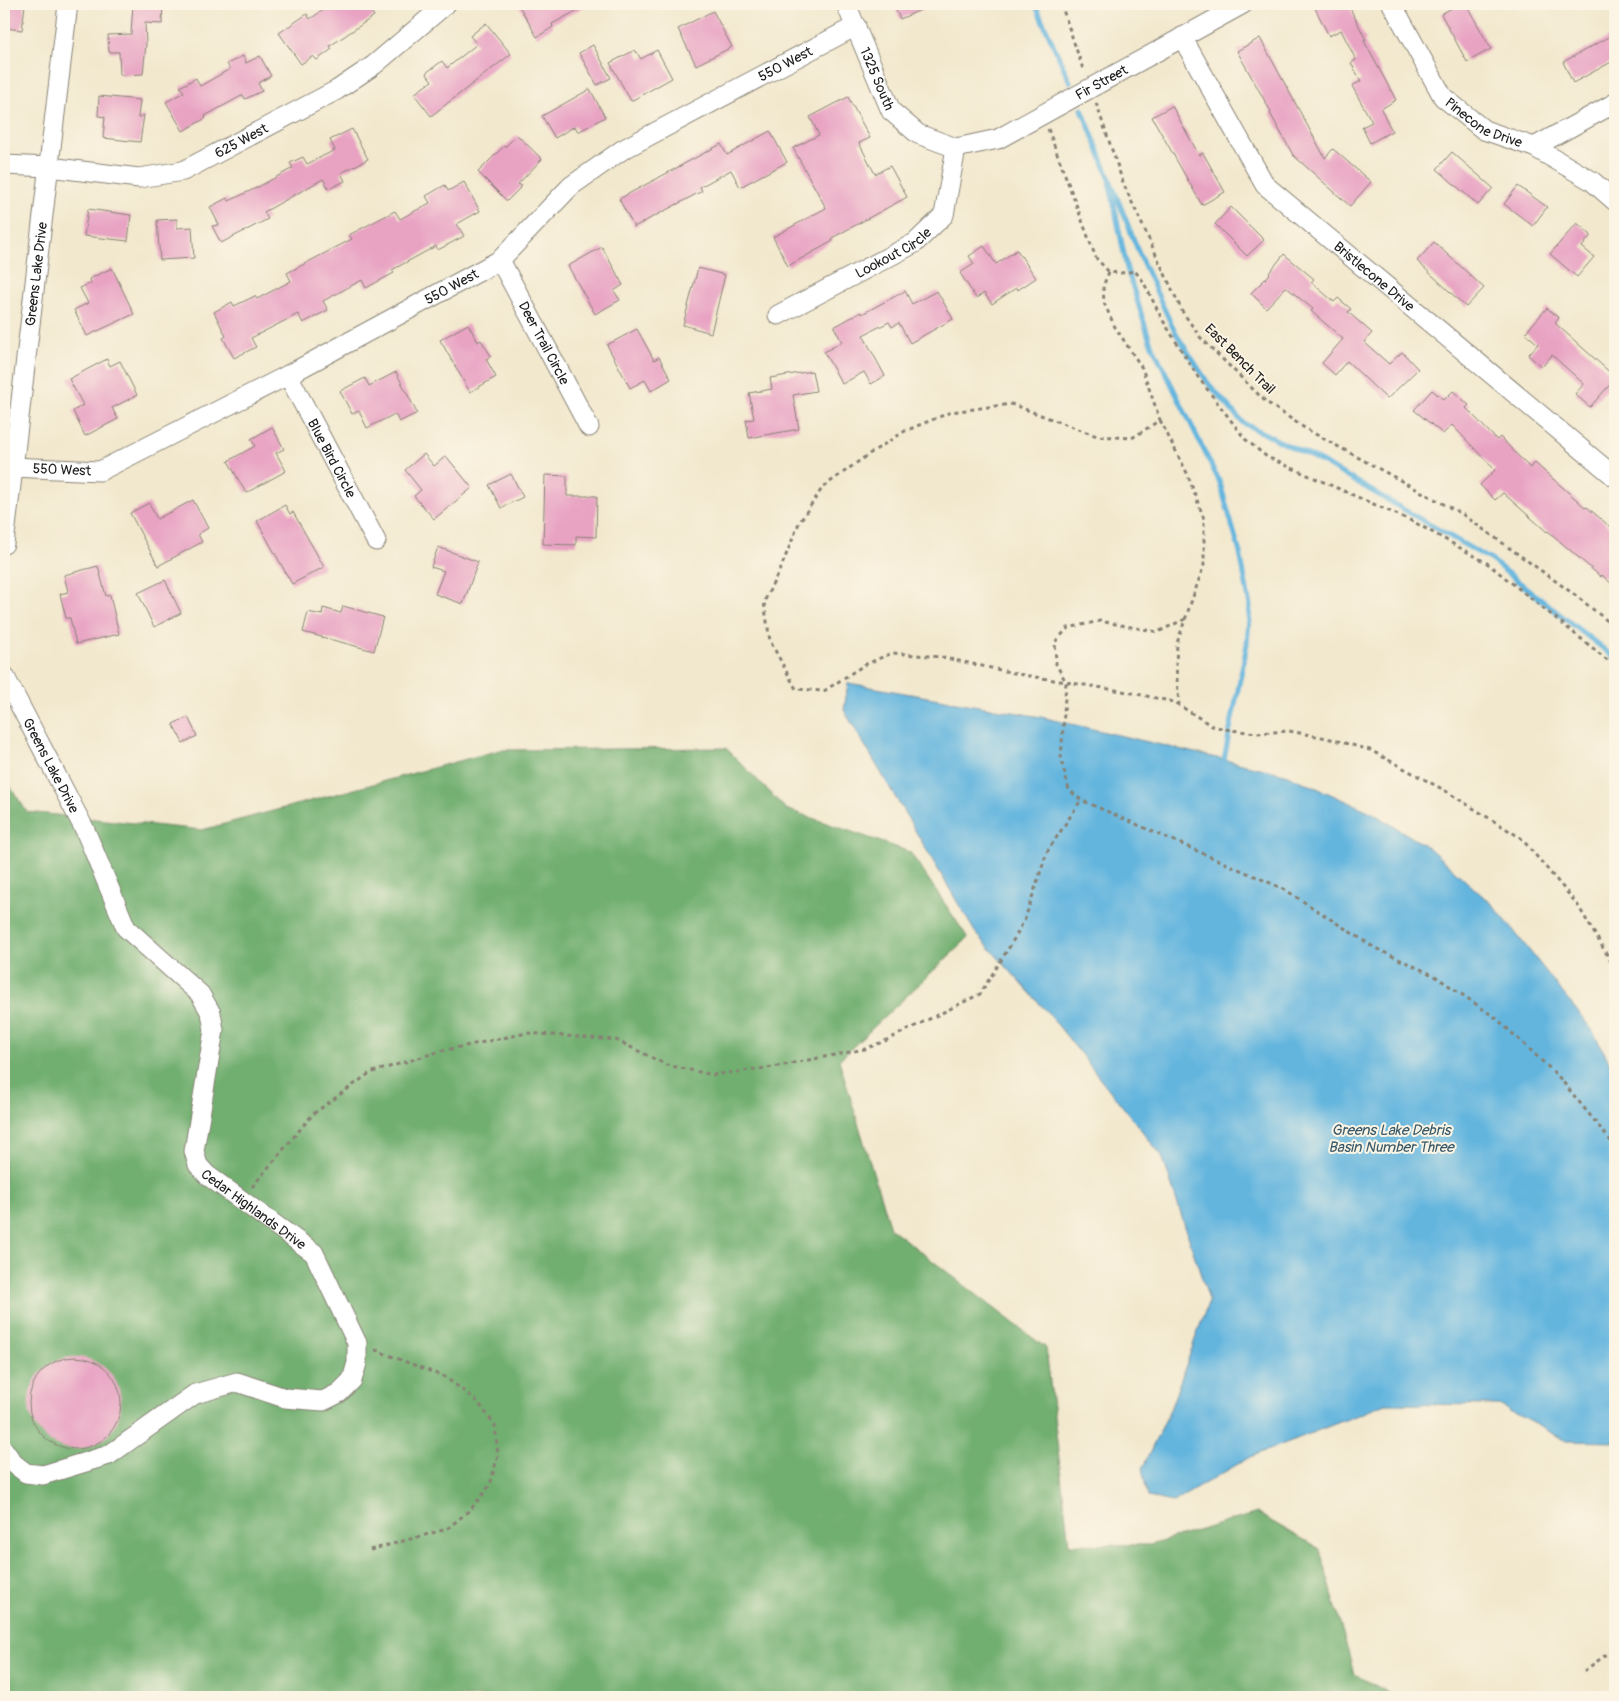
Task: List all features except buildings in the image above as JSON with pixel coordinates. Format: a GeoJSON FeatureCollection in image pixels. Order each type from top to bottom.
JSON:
{"type":"FeatureCollection","features":[{"type":"Feature","properties":{"kind":"street","name":"Greens Lake Drive"},"geometry":{"type":"LineString","coordinates":[[4,544],[68,4]]}},
{"type":"Feature","properties":{"kind":"street","name":"625 West"},"geometry":{"type":"LineString","coordinates":[[4,165],[49,167],[139,178],[183,172],[337,90],[374,65],[446,4]]}},
{"type":"Feature","properties":{"kind":"street","name":"1325 South"},"geometry":{"type":"LineString","coordinates":[[846,4],[891,111],[918,134],[956,148]]}},
{"type":"Feature","properties":{"kind":"street","name":"Fir Street"},"geometry":{"type":"LineString","coordinates":[[956,148],[998,139],[1243,4]]}},
{"type":"Feature","properties":{"kind":"street","name":"Pinecone Drive"},"geometry":{"type":"LineString","coordinates":[[1392,4],[1443,97],[1484,130],[1534,146],[1592,181],[1615,201]]}},
{"type":"Feature","properties":{"kind":"street","name":"550 West"},"geometry":{"type":"LineString","coordinates":[[12,468],[100,471],[288,375],[500,260],[571,186],[622,150],[856,26]]}},
{"type":"Feature","properties":{"kind":"street","name":"Bristlecone Drive"},"geometry":{"type":"LineString","coordinates":[[1182,37],[1265,185],[1615,477]]}},
{"type":"Feature","properties":{"kind":"street"},"geometry":{"type":"LineString","coordinates":[[1534,146],[1615,103]]}},
{"type":"Feature","properties":{"kind":"street","name":"Lookout Circle"},"geometry":{"type":"LineString","coordinates":[[778,315],[914,243],[944,215],[956,148]]}},
{"type":"Feature","properties":{"kind":"street","name":"Deer Trail Circle"},"geometry":{"type":"LineString","coordinates":[[500,260],[589,427]]}},
{"type":"Feature","properties":{"kind":"street","name":"Blue Bird Circle"},"geometry":{"type":"LineString","coordinates":[[288,375],[376,541]]}},
{"type":"Feature","properties":{"kind":"street","name":"Greens Lake Drive"},"geometry":{"type":"LineString","coordinates":[[4,675],[85,830]]}},
{"type":"Feature","properties":{"kind":"street","name":"Cedar Highlands Drive"},"geometry":{"type":"LineString","coordinates":[[4,1450],[13,1463],[26,1473],[43,1476],[110,1455],[195,1394],[237,1382],[285,1398],[323,1401],[339,1393],[352,1380],[357,1363],[356,1343],[314,1253],[207,1175],[198,1165],[194,1151],[214,1030],[211,1013],[200,994],[126,928],[85,830]]}},
{"type":"Feature","properties":{"kind":"path","name":"East Bench Trail"},"geometry":{"type":"LineString","coordinates":[[1061,4],[1124,185],[1182,311],[1200,337],[1265,402],[1306,429],[1462,514],[1575,595],[1615,627]]}},
{"type":"Feature","properties":{"kind":"path"},"geometry":{"type":"LineString","coordinates":[[1043,114],[1096,258],[1109,272],[1135,271],[1143,281],[1162,319],[1198,377],[1245,439],[1267,457],[1414,522],[1487,563],[1615,666]]}},
{"type":"Feature","properties":{"kind":"path"},"geometry":{"type":"LineString","coordinates":[[1109,272],[1104,286],[1104,303],[1115,327],[1142,368],[1160,420],[1187,473],[1204,519],[1204,565],[1176,643],[1179,705]]}},
{"type":"Feature","properties":{"kind":"path"},"geometry":{"type":"LineString","coordinates":[[1160,420],[1132,438],[1097,436],[1011,404],[951,412],[905,431],[822,487],[799,523],[764,602],[770,641],[796,690],[824,691],[864,665],[892,653],[941,657],[1023,675],[1128,692],[1174,702],[1212,726],[1241,732],[1289,731],[1327,738],[1370,750],[1444,790],[1521,838],[1576,904],[1615,968]]}},
{"type":"Feature","properties":{"kind":"path"},"geometry":{"type":"LineString","coordinates":[[1185,619],[1158,632],[1100,621],[1068,628],[1055,642],[1056,664],[1066,682],[1061,759],[1069,790],[1080,800],[1284,889],[1375,948],[1435,976],[1496,1018],[1558,1076],[1615,1146]]}},
{"type":"Feature","properties":{"kind":"path"},"geometry":{"type":"LineString","coordinates":[[240,1200],[313,1114],[370,1074],[441,1051],[528,1033],[616,1040],[666,1065],[714,1075],[773,1067],[865,1049],[904,1033],[980,994],[1025,919],[1047,852],[1080,800]]}},
{"type":"Feature","properties":{"kind":"path"},"geometry":{"type":"LineString","coordinates":[[356,1343],[445,1377],[476,1400],[495,1425],[498,1455],[490,1485],[471,1509],[447,1529],[370,1550]]}},
{"type":"Feature","properties":{"kind":"path"},"geometry":{"type":"LineString","coordinates":[[1584,1671],[1615,1648]]}},
{"type":"Feature","properties":{"kind":"green space"},"geometry":{"type":"Polygon","coordinates":[[[726,748],[786,809],[910,852],[968,938],[839,1060],[890,1228],[1046,1348],[1069,1544],[1150,1545],[1257,1513],[1320,1549],[1354,1674],[1397,1697],[4,1697],[4,777],[27,812],[202,830],[500,750],[726,748]]]}},
{"type":"Feature","properties":{"kind":"water","name":"Greens Lake Debris Basin Number Three"},"geometry":{"type":"Polygon","coordinates":[[[848,683],[1041,717],[1285,774],[1371,812],[1429,848],[1495,907],[1592,1030],[1615,1072],[1615,1442],[1567,1441],[1498,1405],[1386,1404],[1250,1457],[1173,1502],[1148,1497],[1142,1469],[1170,1410],[1209,1300],[1162,1156],[1049,1014],[975,932],[844,710],[848,683]]]}},
{"type":"Feature","properties":{"kind":"waterway"},"geometry":{"type":"LineString","coordinates":[[1035,4],[1070,82]]}},
{"type":"Feature","properties":{"kind":"waterway"},"geometry":{"type":"LineString","coordinates":[[1082,109],[1143,263],[1175,332],[1208,383],[1243,423],[1320,461],[1491,560],[1615,658]]}},
{"type":"Feature","properties":{"kind":"waterway"},"geometry":{"type":"LineString","coordinates":[[1110,185],[1127,269],[1150,341],[1220,483],[1240,553],[1250,606],[1247,644],[1224,760]]}}]}
